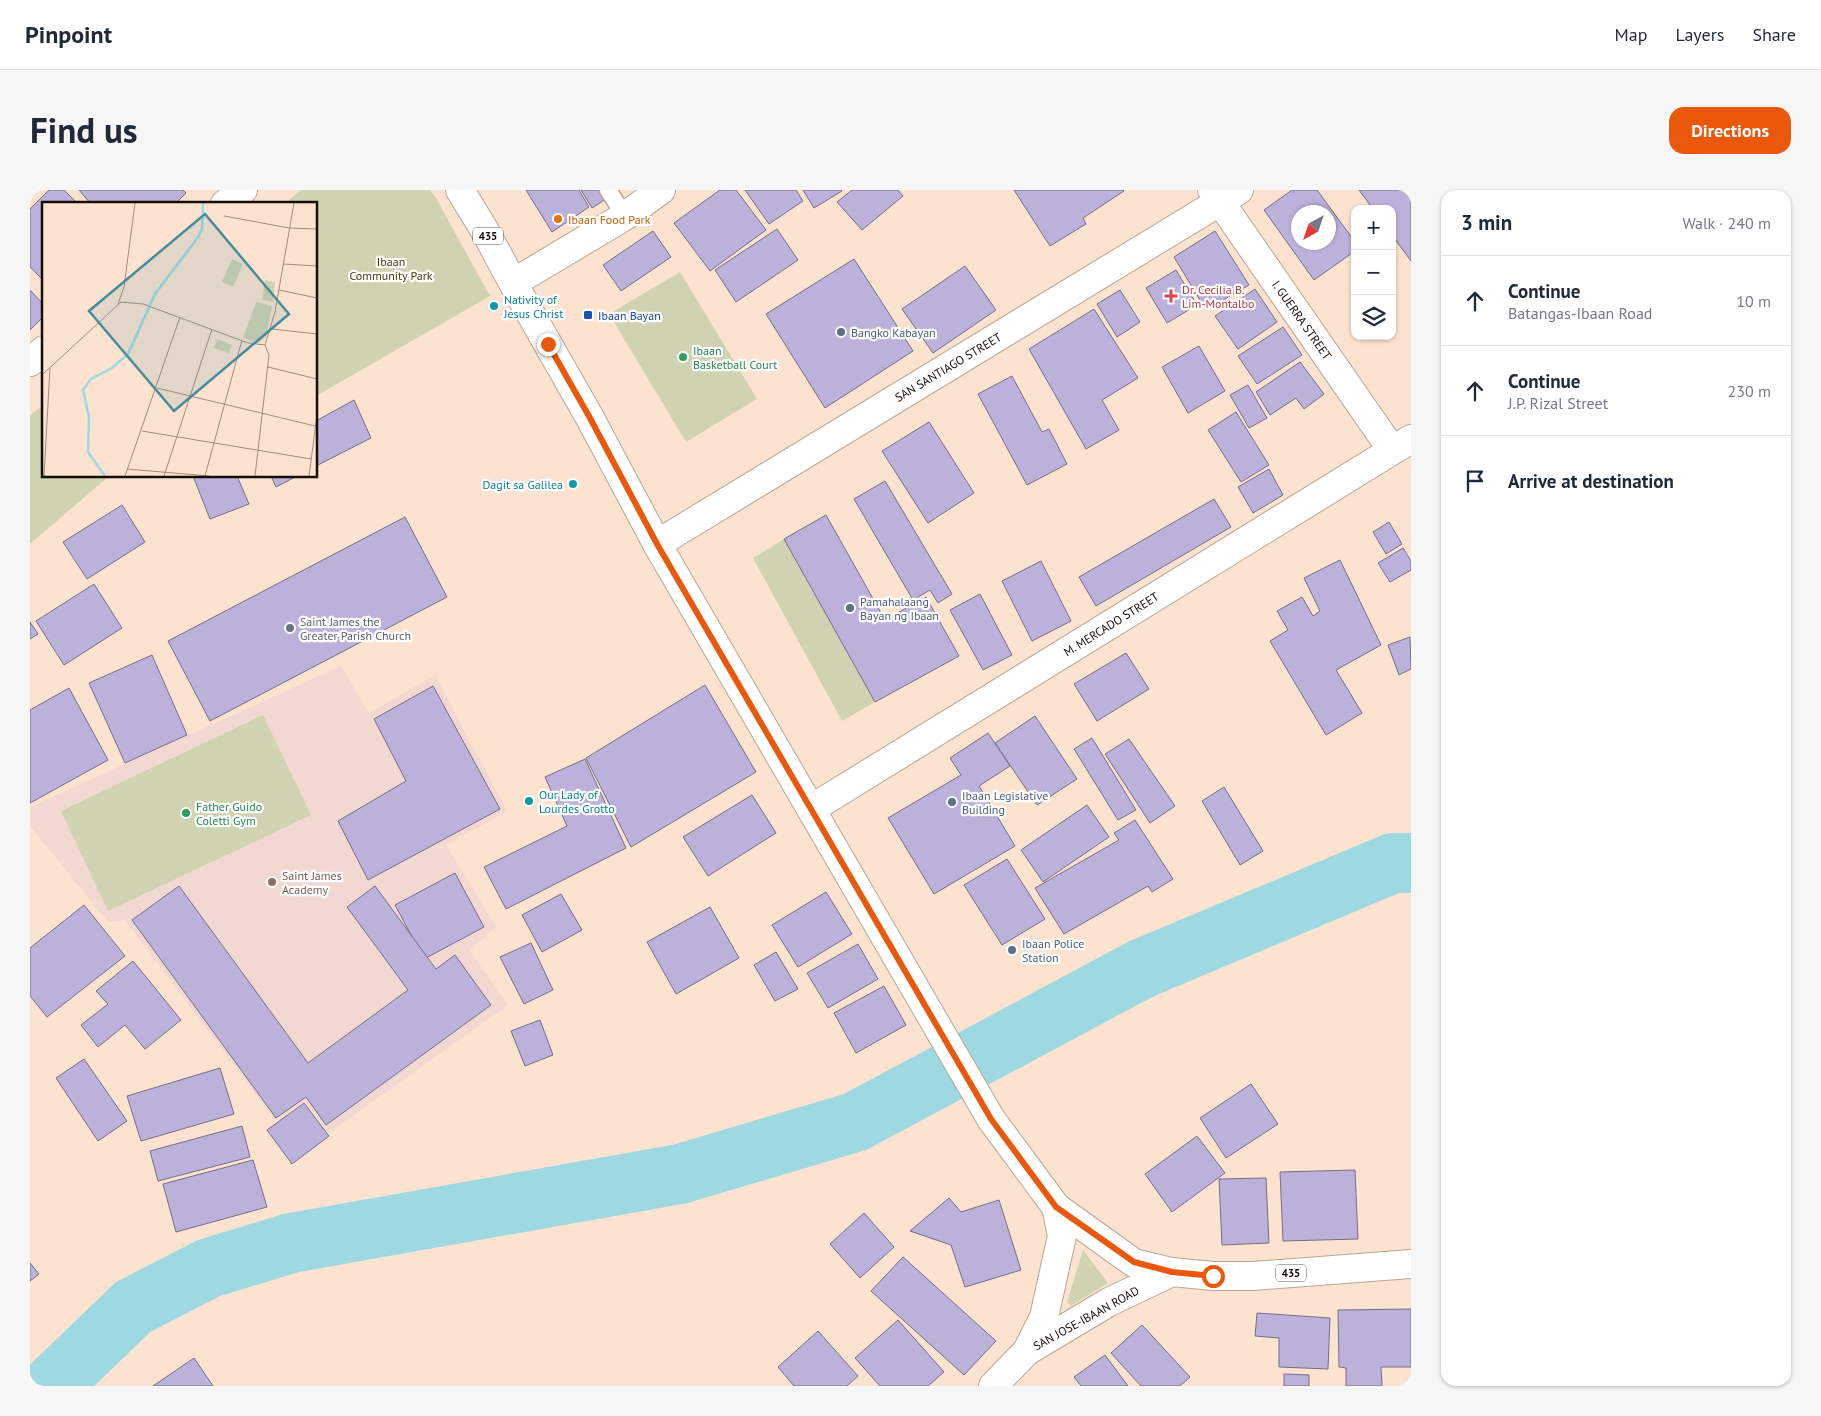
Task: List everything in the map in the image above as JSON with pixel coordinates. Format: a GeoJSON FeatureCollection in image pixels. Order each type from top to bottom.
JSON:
{"type":"FeatureCollection","features":[{"type":"Feature","properties":{"kind":"main road","name":"435"},"geometry":{"type":"LineString","coordinates":[[460,190],[590,418],[657,544],[991,1119],[1056,1207],[1134,1262],[1172,1272],[1213,1276],[1253,1276],[1411,1264]]}},
{"type":"Feature","properties":{"kind":"main road"},"geometry":{"type":"LineString","coordinates":[[513,284],[625,216],[662,190]]}},
{"type":"Feature","properties":{"kind":"main road","name":"I. GUERRA STREET"},"geometry":{"type":"LineString","coordinates":[[1224,194],[1401,444]]}},
{"type":"Feature","properties":{"kind":"main road","name":"SAN SANTIAGO STREET"},"geometry":{"type":"LineString","coordinates":[[657,544],[1224,194]]}},
{"type":"Feature","properties":{"kind":"main road"},"geometry":{"type":"LineString","coordinates":[[30,362],[42,352]]}},
{"type":"Feature","properties":{"kind":"main road","name":"M. MERCADO STREET"},"geometry":{"type":"LineString","coordinates":[[811,809],[1401,444]]}},
{"type":"Feature","properties":{"kind":"main road","name":"SAN JOSE-IBAAN ROAD"},"geometry":{"type":"LineString","coordinates":[[1027,1351],[1044,1317],[1062,1236],[1056,1207]]}},
{"type":"Feature","properties":{"kind":"main road","name":"SAN JOSE-IBAAN ROAD"},"geometry":{"type":"LineString","coordinates":[[993,1386],[1027,1351],[1109,1302],[1172,1272]]}},
{"type":"Feature","properties":{"kind":"lane"},"geometry":{"type":"LineString","coordinates":[[608,190],[625,216]]}},
{"type":"Feature","properties":{"kind":"shaded area","name":"Saint James Academy"},"geometry":{"type":"Polygon","coordinates":[[[341,666],[369,713],[435,675],[507,811],[446,845],[496,926],[470,951],[508,1005],[329,1133],[305,1101],[275,1120],[125,920],[108,922],[30,826],[30,807],[341,666]]]}},
{"type":"Feature","properties":{"kind":"green space","name":"Ibaan Community Park"},"geometry":{"type":"Polygon","coordinates":[[[301,190],[430,190],[490,296],[318,395],[318,202],[286,202],[301,190]]]}},
{"type":"Feature","properties":{"kind":"green space","name":"Ibaan Basketball Court"},"geometry":{"type":"Polygon","coordinates":[[[680,272],[757,399],[686,442],[609,314],[680,272]]]}},
{"type":"Feature","properties":{"kind":"green space"},"geometry":{"type":"Polygon","coordinates":[[[42,406],[42,478],[107,478],[30,544],[30,416],[42,406]]]}},
{"type":"Feature","properties":{"kind":"green space"},"geometry":{"type":"Polygon","coordinates":[[[784,539],[875,702],[842,721],[753,558],[784,539]]]}},
{"type":"Feature","properties":{"kind":"green space","name":"Father Guido Coletti Gym"},"geometry":{"type":"Polygon","coordinates":[[[263,715],[311,815],[108,911],[61,811],[263,715]]]}},
{"type":"Feature","properties":{"kind":"green space"},"geometry":{"type":"Polygon","coordinates":[[[1083,1250],[1108,1283],[1071,1306],[1067,1302],[1083,1250]]]}},
{"type":"Feature","properties":{"kind":"building"},"geometry":{"type":"Polygon","coordinates":[[[49,190],[64,190],[76,202],[42,202],[42,279],[30,267],[30,209],[49,190]]]}},
{"type":"Feature","properties":{"kind":"building"},"geometry":{"type":"Polygon","coordinates":[[[79,190],[183,190],[186,193],[177,202],[89,202],[79,190]]]}},
{"type":"Feature","properties":{"kind":"building","name":"Ibaan Food Park"},"geometry":{"type":"Polygon","coordinates":[[[526,190],[579,190],[589,207],[552,232],[526,190]]]}},
{"type":"Feature","properties":{"kind":"building"},"geometry":{"type":"Polygon","coordinates":[[[581,190],[620,190],[592,208],[581,190]]]}},
{"type":"Feature","properties":{"kind":"building"},"geometry":{"type":"Polygon","coordinates":[[[720,190],[736,190],[766,230],[710,271],[674,223],[720,190]]]}},
{"type":"Feature","properties":{"kind":"building"},"geometry":{"type":"Polygon","coordinates":[[[745,190],[796,190],[803,201],[769,224],[745,190]]]}},
{"type":"Feature","properties":{"kind":"building"},"geometry":{"type":"Polygon","coordinates":[[[803,190],[841,190],[842,191],[814,208],[803,190]]]}},
{"type":"Feature","properties":{"kind":"building"},"geometry":{"type":"Polygon","coordinates":[[[852,190],[898,190],[903,196],[862,230],[837,202],[852,190]]]}},
{"type":"Feature","properties":{"kind":"building"},"geometry":{"type":"Polygon","coordinates":[[[1014,190],[1124,191],[1083,218],[1086,224],[1050,246],[1014,190]]]}},
{"type":"Feature","properties":{"kind":"building"},"geometry":{"type":"Polygon","coordinates":[[[1292,190],[1317,190],[1328,205],[1291,205],[1291,248],[1264,210],[1292,190]]]}},
{"type":"Feature","properties":{"kind":"building"},"geometry":{"type":"Polygon","coordinates":[[[1359,190],[1411,190],[1411,261],[1396,240],[1396,205],[1370,205],[1359,190]]]}},
{"type":"Feature","properties":{"kind":"building"},"geometry":{"type":"Polygon","coordinates":[[[1336,216],[1351,237],[1351,254],[1314,280],[1293,250],[1336,250],[1336,216]]]}},
{"type":"Feature","properties":{"kind":"building"},"geometry":{"type":"Polygon","coordinates":[[[777,229],[798,260],[736,302],[715,270],[777,229]]]}},
{"type":"Feature","properties":{"kind":"building"},"geometry":{"type":"Polygon","coordinates":[[[653,231],[671,257],[621,291],[603,265],[653,231]]]}},
{"type":"Feature","properties":{"kind":"building"},"geometry":{"type":"Polygon","coordinates":[[[1215,231],[1249,285],[1206,310],[1174,257],[1215,231]]]}},
{"type":"Feature","properties":{"kind":"building"},"geometry":{"type":"Polygon","coordinates":[[[854,259],[913,351],[825,408],[766,314],[854,259]]]}},
{"type":"Feature","properties":{"kind":"building"},"geometry":{"type":"Polygon","coordinates":[[[965,266],[996,310],[933,353],[902,309],[965,266]]]}},
{"type":"Feature","properties":{"kind":"building","name":"Dr. Cecilia B. Lim-Montalbo"},"geometry":{"type":"Polygon","coordinates":[[[1176,270],[1197,305],[1167,323],[1146,288],[1176,270]]]}},
{"type":"Feature","properties":{"kind":"building"},"geometry":{"type":"Polygon","coordinates":[[[1255,289],[1277,322],[1238,349],[1215,316],[1255,289]]]}},
{"type":"Feature","properties":{"kind":"building"},"geometry":{"type":"Polygon","coordinates":[[[30,290],[42,303],[42,318],[30,330],[30,290]]]}},
{"type":"Feature","properties":{"kind":"building"},"geometry":{"type":"Polygon","coordinates":[[[1120,290],[1140,322],[1117,337],[1097,304],[1120,290]]]}},
{"type":"Feature","properties":{"kind":"building"},"geometry":{"type":"Polygon","coordinates":[[[1094,309],[1138,378],[1102,400],[1119,430],[1086,449],[1029,349],[1094,309]]]}},
{"type":"Feature","properties":{"kind":"building"},"geometry":{"type":"Polygon","coordinates":[[[1283,327],[1302,355],[1257,384],[1238,356],[1283,327]]]}},
{"type":"Feature","properties":{"kind":"building"},"geometry":{"type":"Polygon","coordinates":[[[1199,346],[1225,391],[1188,413],[1162,367],[1199,346]]]}},
{"type":"Feature","properties":{"kind":"building"},"geometry":{"type":"Polygon","coordinates":[[[1300,362],[1324,394],[1304,409],[1296,398],[1270,415],[1256,392],[1300,362]]]}},
{"type":"Feature","properties":{"kind":"building"},"geometry":{"type":"Polygon","coordinates":[[[1012,376],[1042,432],[1049,429],[1067,464],[1027,485],[978,394],[1012,376]]]}},
{"type":"Feature","properties":{"kind":"building"},"geometry":{"type":"Polygon","coordinates":[[[1248,385],[1267,418],[1249,428],[1230,395],[1248,385]]]}},
{"type":"Feature","properties":{"kind":"building"},"geometry":{"type":"Polygon","coordinates":[[[354,400],[371,438],[318,465],[318,420],[354,400]]]}},
{"type":"Feature","properties":{"kind":"building"},"geometry":{"type":"Polygon","coordinates":[[[1236,412],[1269,465],[1241,482],[1208,430],[1236,412]]]}},
{"type":"Feature","properties":{"kind":"building"},"geometry":{"type":"Polygon","coordinates":[[[929,422],[974,493],[928,523],[882,451],[929,422]]]}},
{"type":"Feature","properties":{"kind":"building"},"geometry":{"type":"Polygon","coordinates":[[[1269,469],[1283,495],[1253,513],[1238,487],[1269,469]]]}},
{"type":"Feature","properties":{"kind":"building"},"geometry":{"type":"Polygon","coordinates":[[[194,478],[238,478],[249,504],[210,519],[194,478]]]}},
{"type":"Feature","properties":{"kind":"building"},"geometry":{"type":"Polygon","coordinates":[[[272,478],[293,478],[276,487],[272,478]]]}},
{"type":"Feature","properties":{"kind":"building"},"geometry":{"type":"Polygon","coordinates":[[[885,481],[952,594],[938,603],[930,590],[913,600],[854,499],[885,481]]]}},
{"type":"Feature","properties":{"kind":"building"},"geometry":{"type":"Polygon","coordinates":[[[1214,499],[1231,527],[1096,606],[1079,577],[1214,499]]]}},
{"type":"Feature","properties":{"kind":"building"},"geometry":{"type":"Polygon","coordinates":[[[122,505],[145,542],[87,579],[63,542],[122,505]]]}},
{"type":"Feature","properties":{"kind":"building","name":"Pamahalaang Bayan ng Ibaan"},"geometry":{"type":"Polygon","coordinates":[[[826,515],[885,620],[926,597],[959,656],[875,702],[784,539],[826,515]]]}},
{"type":"Feature","properties":{"kind":"building","name":"Saint James the Greater Parish Church"},"geometry":{"type":"Polygon","coordinates":[[[405,517],[447,597],[210,721],[168,641],[405,517]]]}},
{"type":"Feature","properties":{"kind":"building"},"geometry":{"type":"Polygon","coordinates":[[[1389,522],[1402,544],[1386,554],[1373,532],[1389,522]]]}},
{"type":"Feature","properties":{"kind":"building"},"geometry":{"type":"Polygon","coordinates":[[[1403,548],[1411,561],[1411,570],[1390,582],[1378,563],[1403,548]]]}},
{"type":"Feature","properties":{"kind":"building"},"geometry":{"type":"Polygon","coordinates":[[[1340,560],[1381,645],[1336,670],[1362,713],[1326,735],[1270,641],[1288,630],[1277,611],[1302,597],[1313,616],[1320,611],[1304,578],[1340,560]]]}},
{"type":"Feature","properties":{"kind":"building"},"geometry":{"type":"Polygon","coordinates":[[[1041,561],[1071,621],[1032,641],[1002,581],[1041,561]]]}},
{"type":"Feature","properties":{"kind":"building"},"geometry":{"type":"Polygon","coordinates":[[[94,584],[122,628],[64,665],[36,621],[94,584]]]}},
{"type":"Feature","properties":{"kind":"building"},"geometry":{"type":"Polygon","coordinates":[[[980,594],[1012,655],[983,670],[950,610],[980,594]]]}},
{"type":"Feature","properties":{"kind":"building"},"geometry":{"type":"Polygon","coordinates":[[[30,622],[38,634],[30,639],[30,622]]]}},
{"type":"Feature","properties":{"kind":"building"},"geometry":{"type":"Polygon","coordinates":[[[1410,637],[1411,669],[1399,675],[1388,645],[1410,637]]]}},
{"type":"Feature","properties":{"kind":"building"},"geometry":{"type":"Polygon","coordinates":[[[1126,653],[1149,689],[1097,721],[1074,684],[1126,653]]]}},
{"type":"Feature","properties":{"kind":"building"},"geometry":{"type":"Polygon","coordinates":[[[152,655],[187,735],[125,763],[89,683],[152,655]]]}},
{"type":"Feature","properties":{"kind":"building"},"geometry":{"type":"Polygon","coordinates":[[[705,685],[756,772],[631,847],[586,758],[705,685]]]}},
{"type":"Feature","properties":{"kind":"building"},"geometry":{"type":"Polygon","coordinates":[[[433,686],[500,809],[368,880],[338,821],[406,781],[374,719],[433,686]]]}},
{"type":"Feature","properties":{"kind":"building"},"geometry":{"type":"Polygon","coordinates":[[[69,688],[108,760],[30,803],[30,710],[69,688]]]}},
{"type":"Feature","properties":{"kind":"building"},"geometry":{"type":"Polygon","coordinates":[[[1035,716],[1077,779],[1037,805],[995,743],[1035,716]]]}},
{"type":"Feature","properties":{"kind":"building","name":"Ibaan Legislative Building"},"geometry":{"type":"Polygon","coordinates":[[[988,733],[1010,766],[979,786],[1015,846],[934,894],[888,818],[961,775],[950,758],[988,733]]]}},
{"type":"Feature","properties":{"kind":"building"},"geometry":{"type":"Polygon","coordinates":[[[1092,738],[1136,810],[1118,820],[1074,749],[1092,738]]]}},
{"type":"Feature","properties":{"kind":"building"},"geometry":{"type":"Polygon","coordinates":[[[1129,739],[1175,806],[1150,823],[1105,754],[1129,739]]]}},
{"type":"Feature","properties":{"kind":"building"},"geometry":{"type":"Polygon","coordinates":[[[585,759],[626,848],[506,909],[484,867],[567,826],[545,777],[585,759]]]}},
{"type":"Feature","properties":{"kind":"building"},"geometry":{"type":"Polygon","coordinates":[[[1224,787],[1263,851],[1240,865],[1202,801],[1224,787]]]}},
{"type":"Feature","properties":{"kind":"building"},"geometry":{"type":"Polygon","coordinates":[[[752,795],[776,833],[708,876],[683,837],[752,795]]]}},
{"type":"Feature","properties":{"kind":"building"},"geometry":{"type":"Polygon","coordinates":[[[1087,805],[1109,837],[1043,882],[1021,850],[1087,805]]]}},
{"type":"Feature","properties":{"kind":"building"},"geometry":{"type":"Polygon","coordinates":[[[1135,820],[1173,879],[1152,892],[1148,886],[1064,934],[1035,888],[1119,840],[1114,833],[1135,820]]]}},
{"type":"Feature","properties":{"kind":"building"},"geometry":{"type":"Polygon","coordinates":[[[1007,859],[1045,919],[1002,945],[964,885],[1007,859]]]}},
{"type":"Feature","properties":{"kind":"building"},"geometry":{"type":"Polygon","coordinates":[[[455,873],[484,927],[424,959],[395,905],[455,873]]]}},
{"type":"Feature","properties":{"kind":"building"},"geometry":{"type":"Polygon","coordinates":[[[179,886],[308,1063],[408,990],[347,907],[375,886],[436,969],[455,955],[491,1005],[326,1125],[306,1097],[276,1118],[132,920],[179,886]]]}},
{"type":"Feature","properties":{"kind":"building"},"geometry":{"type":"Polygon","coordinates":[[[826,892],[852,934],[798,967],[772,925],[826,892]]]}},
{"type":"Feature","properties":{"kind":"building"},"geometry":{"type":"Polygon","coordinates":[[[561,894],[582,930],[542,952],[522,915],[561,894]]]}},
{"type":"Feature","properties":{"kind":"building"},"geometry":{"type":"Polygon","coordinates":[[[84,905],[125,956],[47,1017],[30,996],[30,948],[84,905]]]}},
{"type":"Feature","properties":{"kind":"building"},"geometry":{"type":"Polygon","coordinates":[[[710,907],[739,958],[676,994],[647,942],[710,907]]]}},
{"type":"Feature","properties":{"kind":"building"},"geometry":{"type":"Polygon","coordinates":[[[531,943],[553,990],[524,1004],[500,957],[531,943]]]}},
{"type":"Feature","properties":{"kind":"building"},"geometry":{"type":"Polygon","coordinates":[[[858,944],[878,979],[828,1008],[807,973],[858,944]]]}},
{"type":"Feature","properties":{"kind":"building"},"geometry":{"type":"Polygon","coordinates":[[[776,952],[798,989],[775,1001],[754,965],[776,952]]]}},
{"type":"Feature","properties":{"kind":"building"},"geometry":{"type":"Polygon","coordinates":[[[133,961],[181,1020],[145,1049],[125,1025],[98,1047],[81,1025],[108,1004],[96,991],[133,961]]]}},
{"type":"Feature","properties":{"kind":"building"},"geometry":{"type":"Polygon","coordinates":[[[884,986],[906,1025],[856,1053],[834,1013],[884,986]]]}},
{"type":"Feature","properties":{"kind":"building"},"geometry":{"type":"Polygon","coordinates":[[[540,1020],[553,1055],[525,1066],[511,1031],[540,1020]]]}},
{"type":"Feature","properties":{"kind":"building"},"geometry":{"type":"Polygon","coordinates":[[[84,1059],[127,1121],[98,1141],[56,1078],[84,1059]]]}},
{"type":"Feature","properties":{"kind":"building"},"geometry":{"type":"Polygon","coordinates":[[[220,1068],[234,1114],[141,1141],[127,1096],[220,1068]]]}},
{"type":"Feature","properties":{"kind":"building"},"geometry":{"type":"Polygon","coordinates":[[[1251,1084],[1278,1124],[1226,1158],[1200,1118],[1251,1084]]]}},
{"type":"Feature","properties":{"kind":"building"},"geometry":{"type":"Polygon","coordinates":[[[304,1103],[329,1136],[292,1164],[267,1130],[304,1103]]]}},
{"type":"Feature","properties":{"kind":"building"},"geometry":{"type":"Polygon","coordinates":[[[242,1126],[250,1157],[158,1181],[150,1151],[242,1126]]]}},
{"type":"Feature","properties":{"kind":"building"},"geometry":{"type":"Polygon","coordinates":[[[1197,1136],[1225,1173],[1172,1212],[1145,1174],[1197,1136]]]}},
{"type":"Feature","properties":{"kind":"building"},"geometry":{"type":"Polygon","coordinates":[[[253,1160],[267,1207],[176,1232],[163,1184],[253,1160]]]}},
{"type":"Feature","properties":{"kind":"building"},"geometry":{"type":"Polygon","coordinates":[[[1355,1170],[1358,1239],[1283,1241],[1280,1172],[1355,1170]]]}},
{"type":"Feature","properties":{"kind":"building"},"geometry":{"type":"Polygon","coordinates":[[[1266,1178],[1269,1243],[1222,1245],[1219,1179],[1266,1178]]]}},
{"type":"Feature","properties":{"kind":"building"},"geometry":{"type":"Polygon","coordinates":[[[949,1198],[961,1212],[999,1200],[1021,1270],[965,1287],[951,1245],[910,1231],[949,1198]]]}},
{"type":"Feature","properties":{"kind":"building"},"geometry":{"type":"Polygon","coordinates":[[[864,1213],[894,1247],[860,1278],[830,1244],[864,1213]]]}},
{"type":"Feature","properties":{"kind":"building"},"geometry":{"type":"Polygon","coordinates":[[[903,1257],[996,1341],[964,1375],[871,1291],[903,1257]]]}},
{"type":"Feature","properties":{"kind":"building"},"geometry":{"type":"Polygon","coordinates":[[[30,1263],[39,1274],[30,1281],[30,1263]]]}},
{"type":"Feature","properties":{"kind":"building"},"geometry":{"type":"Polygon","coordinates":[[[1411,1309],[1411,1367],[1381,1367],[1382,1386],[1346,1386],[1346,1368],[1339,1367],[1338,1310],[1411,1309]]]}},
{"type":"Feature","properties":{"kind":"building"},"geometry":{"type":"Polygon","coordinates":[[[1257,1313],[1330,1318],[1328,1369],[1279,1367],[1279,1338],[1255,1336],[1257,1313]]]}},
{"type":"Feature","properties":{"kind":"building"},"geometry":{"type":"Polygon","coordinates":[[[898,1320],[944,1372],[928,1386],[880,1386],[855,1358],[898,1320]]]}},
{"type":"Feature","properties":{"kind":"building"},"geometry":{"type":"Polygon","coordinates":[[[1142,1325],[1190,1377],[1180,1386],[1141,1386],[1111,1353],[1142,1325]]]}},
{"type":"Feature","properties":{"kind":"building"},"geometry":{"type":"Polygon","coordinates":[[[818,1331],[858,1376],[847,1386],[794,1386],[778,1367],[818,1331]]]}},
{"type":"Feature","properties":{"kind":"building"},"geometry":{"type":"Polygon","coordinates":[[[1105,1355],[1128,1386],[1081,1386],[1074,1377],[1105,1355]]]}},
{"type":"Feature","properties":{"kind":"building"},"geometry":{"type":"Polygon","coordinates":[[[194,1358],[213,1386],[153,1386],[194,1358]]]}},
{"type":"Feature","properties":{"kind":"building"},"geometry":{"type":"Polygon","coordinates":[[[1284,1374],[1309,1375],[1309,1386],[1284,1386],[1284,1374]]]}},
{"type":"Feature","properties":{"kind":"waterway"},"geometry":{"type":"LineString","coordinates":[[51,1386],[133,1307],[209,1268],[291,1243],[680,1174],[855,1122],[1141,969],[1393,863],[1411,863]]}},
{"type":"Feature","properties":{"kind":"place","name":"Ibaan Food Park"},"geometry":{"type":"Point","coordinates":[558,219]}},
{"type":"Feature","properties":{"kind":"place","name":"Dr. Cecilia B. Lim-Montalbo"},"geometry":{"type":"Point","coordinates":[1171,296]}},
{"type":"Feature","properties":{"kind":"place","name":"Nativity of Jesus Christ"},"geometry":{"type":"Point","coordinates":[494,306]}},
{"type":"Feature","properties":{"kind":"place","name":"Ibaan Bayan"},"geometry":{"type":"Point","coordinates":[588,315]}},
{"type":"Feature","properties":{"kind":"place","name":"Bangko Kabayan"},"geometry":{"type":"Point","coordinates":[841,332]}},
{"type":"Feature","properties":{"kind":"place","name":"Ibaan Basketball Court"},"geometry":{"type":"Point","coordinates":[683,357]}},
{"type":"Feature","properties":{"kind":"place","name":"Dagit sa Galilea"},"geometry":{"type":"Point","coordinates":[573,484]}},
{"type":"Feature","properties":{"kind":"place","name":"Pamahalaang Bayan ng Ibaan"},"geometry":{"type":"Point","coordinates":[850,608]}},
{"type":"Feature","properties":{"kind":"place","name":"Saint James the Greater Parish Church"},"geometry":{"type":"Point","coordinates":[290,628]}},
{"type":"Feature","properties":{"kind":"place","name":"Our Lady of Lourdes Grotto"},"geometry":{"type":"Point","coordinates":[529,801]}},
{"type":"Feature","properties":{"kind":"place","name":"Ibaan Legislative Building"},"geometry":{"type":"Point","coordinates":[952,802]}},
{"type":"Feature","properties":{"kind":"place","name":"Father Guido Coletti Gym"},"geometry":{"type":"Point","coordinates":[186,813]}},
{"type":"Feature","properties":{"kind":"place","name":"Saint James Academy"},"geometry":{"type":"Point","coordinates":[272,882]}},
{"type":"Feature","properties":{"kind":"place","name":"Ibaan Police Station"},"geometry":{"type":"Point","coordinates":[1012,950]}},
{"type":"Feature","properties":{"kind":"route"},"geometry":{"type":"LineString","coordinates":[[548,344],[657,544],[991,1119],[1056,1207],[1134,1262],[1172,1272],[1213,1276]]}}]}
